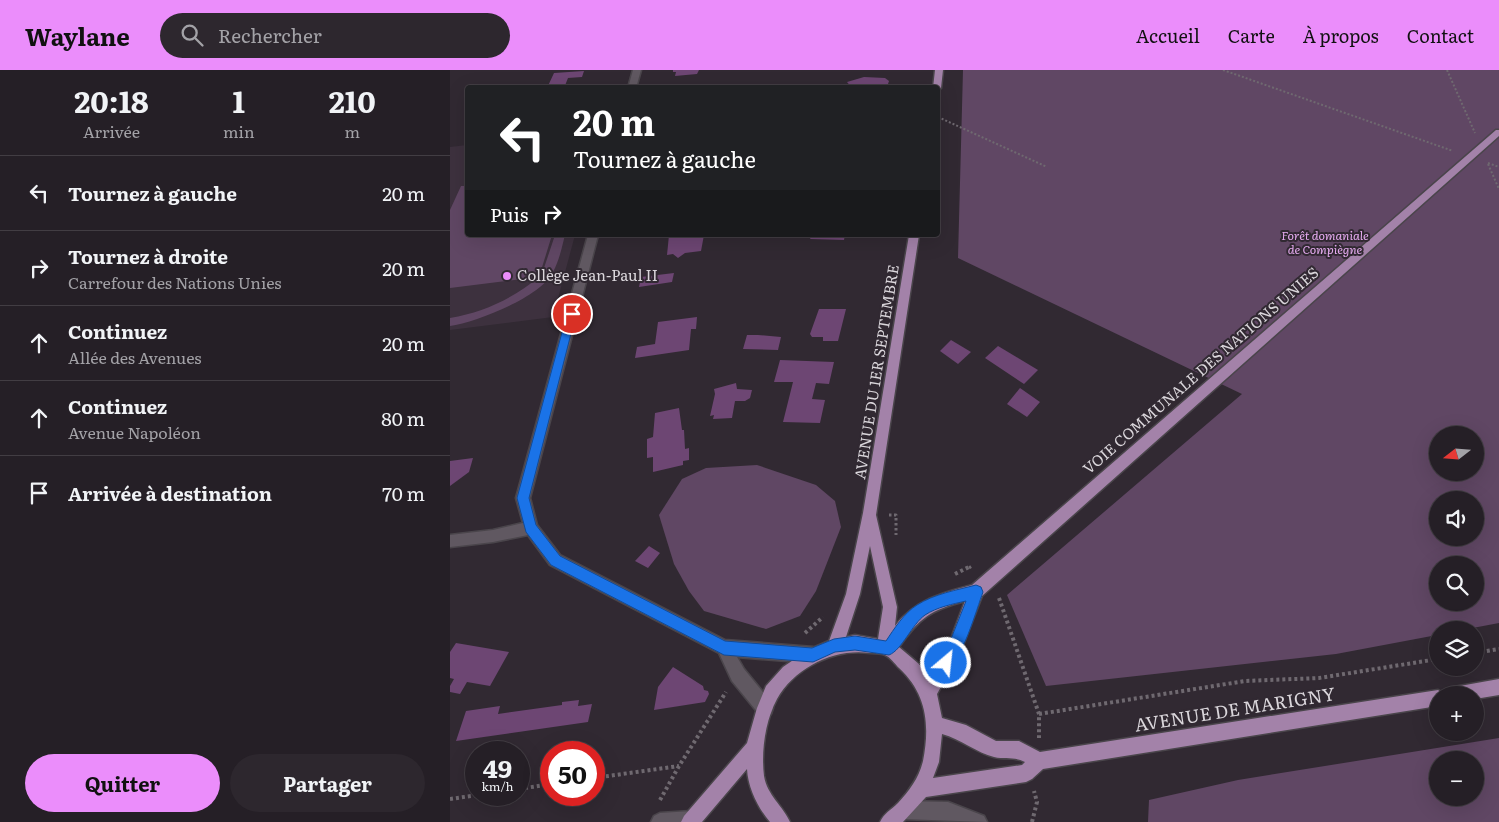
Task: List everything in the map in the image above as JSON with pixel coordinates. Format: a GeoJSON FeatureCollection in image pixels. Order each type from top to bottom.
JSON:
{"type":"FeatureCollection","features":[{"type":"Feature","properties":{"kind":"main road"},"geometry":{"type":"LineString","coordinates":[[937,85],[939,70]]}},
{"type":"Feature","properties":{"kind":"main road","name":"VOIE COMMUNALE DES NATIONS UNIES"},"geometry":{"type":"LineString","coordinates":[[887,648],[920,610],[942,601],[976,592],[1499,132]]}},
{"type":"Feature","properties":{"kind":"main road","name":"AVENUE DU 1ER SEPTEMBRE"},"geometry":{"type":"LineString","coordinates":[[834,646],[853,594],[870,513],[914,237]]}},
{"type":"Feature","properties":{"kind":"main road"},"geometry":{"type":"LineString","coordinates":[[870,513],[890,606],[887,648]]}},
{"type":"Feature","properties":{"kind":"main road","name":"VOIE COMMUNALE DES NATIONS UNIES"},"geometry":{"type":"LineString","coordinates":[[928,693],[955,648],[976,592]]}},
{"type":"Feature","properties":{"kind":"main road"},"geometry":{"type":"LineString","coordinates":[[782,822],[766,805],[756,778],[754,748],[772,692],[789,673],[813,655],[834,646],[855,643],[887,648],[914,670],[928,693],[935,724],[930,762],[921,789],[903,810],[889,822]]}},
{"type":"Feature","properties":{"kind":"main road"},"geometry":{"type":"LineString","coordinates":[[1484,690],[1499,687]]}},
{"type":"Feature","properties":{"kind":"main road","name":"AVENUE DE MARIGNY"},"geometry":{"type":"LineString","coordinates":[[921,789],[1026,773],[1039,761],[1429,699]]}},
{"type":"Feature","properties":{"kind":"main road"},"geometry":{"type":"LineString","coordinates":[[935,724],[960,731],[994,749],[1020,749],[1039,761]]}},
{"type":"Feature","properties":{"kind":"main road"},"geometry":{"type":"LineString","coordinates":[[691,821],[754,748]]}},
{"type":"Feature","properties":{"kind":"street"},"geometry":{"type":"LineString","coordinates":[[633,85],[637,70]]}},
{"type":"Feature","properties":{"kind":"street"},"geometry":{"type":"LineString","coordinates":[[592,237],[523,498],[531,528],[556,560],[724,648],[813,655]]}},
{"type":"Feature","properties":{"kind":"street"},"geometry":{"type":"LineString","coordinates":[[450,541],[493,536],[531,528]]}},
{"type":"Feature","properties":{"kind":"street"},"geometry":{"type":"LineString","coordinates":[[724,648],[738,675],[766,708]]}},
{"type":"Feature","properties":{"kind":"street"},"geometry":{"type":"LineString","coordinates":[[903,810],[948,811],[978,822]]}},
{"type":"Feature","properties":{"kind":"street"},"geometry":{"type":"LineString","coordinates":[[658,814],[691,821]]}},
{"type":"Feature","properties":{"kind":"path"},"geometry":{"type":"LineString","coordinates":[[1223,70],[1470,157]]}},
{"type":"Feature","properties":{"kind":"path"},"geometry":{"type":"LineString","coordinates":[[1447,70],[1499,189]]}},
{"type":"Feature","properties":{"kind":"path"},"geometry":{"type":"LineString","coordinates":[[940,117],[1047,167]]}},
{"type":"Feature","properties":{"kind":"path"},"geometry":{"type":"LineString","coordinates":[[1488,163],[1499,167]]}},
{"type":"Feature","properties":{"kind":"path"},"geometry":{"type":"LineString","coordinates":[[896,515],[896,541]]}},
{"type":"Feature","properties":{"kind":"path"},"geometry":{"type":"LineString","coordinates":[[948,578],[974,565]]}},
{"type":"Feature","properties":{"kind":"path"},"geometry":{"type":"LineString","coordinates":[[998,595],[1039,714],[1245,681],[1319,678],[1429,660]]}},
{"type":"Feature","properties":{"kind":"path"},"geometry":{"type":"LineString","coordinates":[[798,636],[807,632],[825,615]]}},
{"type":"Feature","properties":{"kind":"path"},"geometry":{"type":"LineString","coordinates":[[1484,651],[1499,649]]}},
{"type":"Feature","properties":{"kind":"path"},"geometry":{"type":"LineString","coordinates":[[658,814],[679,766],[738,675]]}},
{"type":"Feature","properties":{"kind":"path"},"geometry":{"type":"LineString","coordinates":[[605,776],[679,766]]}},
{"type":"Feature","properties":{"kind":"path"},"geometry":{"type":"LineString","coordinates":[[1032,822],[1036,802],[1033,786]]}},
{"type":"Feature","properties":{"kind":"path"},"geometry":{"type":"LineString","coordinates":[[450,799],[465,797]]}},
{"type":"Feature","properties":{"kind":"shaded area","name":"Collège Jean-Paul II"},"geometry":{"type":"Polygon","coordinates":[[[465,145],[465,237],[574,237],[553,317],[450,330],[450,147],[465,145]]]}},
{"type":"Feature","properties":{"kind":"green space","name":"Forêt domaniale de Compiègne"},"geometry":{"type":"Polygon","coordinates":[[[963,70],[1499,70],[1499,623],[1484,626],[1484,621],[1429,621],[1429,637],[1336,654],[1046,686],[1007,595],[1242,394],[958,258],[963,70]]]}},
{"type":"Feature","properties":{"kind":"green space"},"geometry":{"type":"Polygon","coordinates":[[[461,186],[465,186],[465,237],[551,237],[539,277],[450,288],[450,210],[461,186]]]}},
{"type":"Feature","properties":{"kind":"green space"},"geometry":{"type":"Polygon","coordinates":[[[554,237],[564,237],[559,259],[553,272],[536,290],[491,314],[450,326],[450,318],[486,308],[508,298],[542,274],[554,237]]]}},
{"type":"Feature","properties":{"kind":"green space"},"geometry":{"type":"Polygon","coordinates":[[[757,465],[816,485],[835,501],[841,527],[816,591],[800,616],[766,629],[704,611],[689,591],[674,564],[659,515],[682,479],[706,468],[757,465]]]}},
{"type":"Feature","properties":{"kind":"green space"},"geometry":{"type":"Polygon","coordinates":[[[1499,738],[1499,822],[1148,822],[1149,800],[1238,780],[1499,738]]]}},
{"type":"Feature","properties":{"kind":"building"},"geometry":{"type":"Polygon","coordinates":[[[673,70],[699,70],[697,74],[675,76],[676,72],[673,72],[673,70]]]}},
{"type":"Feature","properties":{"kind":"building"},"geometry":{"type":"Polygon","coordinates":[[[584,71],[582,77],[568,78],[565,85],[548,85],[554,73],[584,71]]]}},
{"type":"Feature","properties":{"kind":"building"},"geometry":{"type":"Polygon","coordinates":[[[864,77],[885,78],[889,81],[887,85],[850,85],[847,82],[864,77]]]}},
{"type":"Feature","properties":{"kind":"building"},"geometry":{"type":"Polygon","coordinates":[[[669,237],[704,237],[701,251],[685,253],[678,258],[673,254],[667,255],[669,237]]]}},
{"type":"Feature","properties":{"kind":"building"},"geometry":{"type":"Polygon","coordinates":[[[811,237],[845,237],[844,240],[810,239],[811,237]]]}},
{"type":"Feature","properties":{"kind":"building"},"geometry":{"type":"Polygon","coordinates":[[[674,273],[672,282],[639,287],[641,277],[674,273]]]}},
{"type":"Feature","properties":{"kind":"building"},"geometry":{"type":"Polygon","coordinates":[[[819,309],[846,309],[838,341],[823,341],[823,337],[812,337],[810,334],[819,309]]]}},
{"type":"Feature","properties":{"kind":"building"},"geometry":{"type":"Polygon","coordinates":[[[697,317],[696,329],[691,329],[689,350],[635,358],[637,347],[655,344],[658,322],[697,317]]]}},
{"type":"Feature","properties":{"kind":"building"},"geometry":{"type":"Polygon","coordinates":[[[747,335],[781,337],[778,350],[743,349],[747,335]]]}},
{"type":"Feature","properties":{"kind":"building"},"geometry":{"type":"Polygon","coordinates":[[[951,340],[971,352],[958,364],[940,351],[951,340]]]}},
{"type":"Feature","properties":{"kind":"building"},"geometry":{"type":"Polygon","coordinates":[[[998,346],[1038,370],[1024,384],[985,358],[998,346]]]}},
{"type":"Feature","properties":{"kind":"building"},"geometry":{"type":"Polygon","coordinates":[[[780,360],[834,362],[829,384],[816,383],[812,399],[825,400],[820,423],[783,422],[793,382],[774,382],[780,360]]]}},
{"type":"Feature","properties":{"kind":"building"},"geometry":{"type":"Polygon","coordinates":[[[736,383],[737,389],[752,390],[750,398],[745,401],[735,401],[732,418],[713,419],[714,415],[710,416],[715,394],[714,389],[736,383]]]}},
{"type":"Feature","properties":{"kind":"building"},"geometry":{"type":"Polygon","coordinates":[[[1020,388],[1040,402],[1027,417],[1007,404],[1020,388]]]}},
{"type":"Feature","properties":{"kind":"building"},"geometry":{"type":"Polygon","coordinates":[[[679,408],[682,430],[684,430],[685,449],[689,448],[689,460],[683,461],[683,465],[653,472],[653,457],[647,458],[647,439],[653,437],[655,413],[679,408]]]}},
{"type":"Feature","properties":{"kind":"building"},"geometry":{"type":"Polygon","coordinates":[[[473,458],[469,472],[450,486],[450,461],[473,458]]]}},
{"type":"Feature","properties":{"kind":"building"},"geometry":{"type":"Polygon","coordinates":[[[649,546],[660,553],[648,568],[635,561],[649,546]]]}},
{"type":"Feature","properties":{"kind":"building"},"geometry":{"type":"Polygon","coordinates":[[[456,643],[509,652],[490,686],[467,682],[460,694],[450,692],[450,686],[454,679],[450,678],[450,652],[456,643]]]}},
{"type":"Feature","properties":{"kind":"building"},"geometry":{"type":"Polygon","coordinates":[[[673,667],[708,691],[709,694],[705,702],[654,710],[658,687],[673,667]]]}},
{"type":"Feature","properties":{"kind":"building"},"geometry":{"type":"Polygon","coordinates":[[[579,700],[578,706],[592,704],[588,722],[456,741],[466,711],[500,706],[498,714],[562,705],[562,702],[579,700]]]}},
{"type":"Feature","properties":{"kind":"place","name":"Collège Jean-Paul II"},"geometry":{"type":"Point","coordinates":[507,276]}},
{"type":"Feature","properties":{"kind":"route"},"geometry":{"type":"LineString","coordinates":[[572,314],[523,498],[531,528],[556,560],[724,648],[754,652],[813,655],[834,646],[855,643],[889,648],[903,628],[920,610],[942,601],[976,592],[955,648],[946,663]]}}]}
